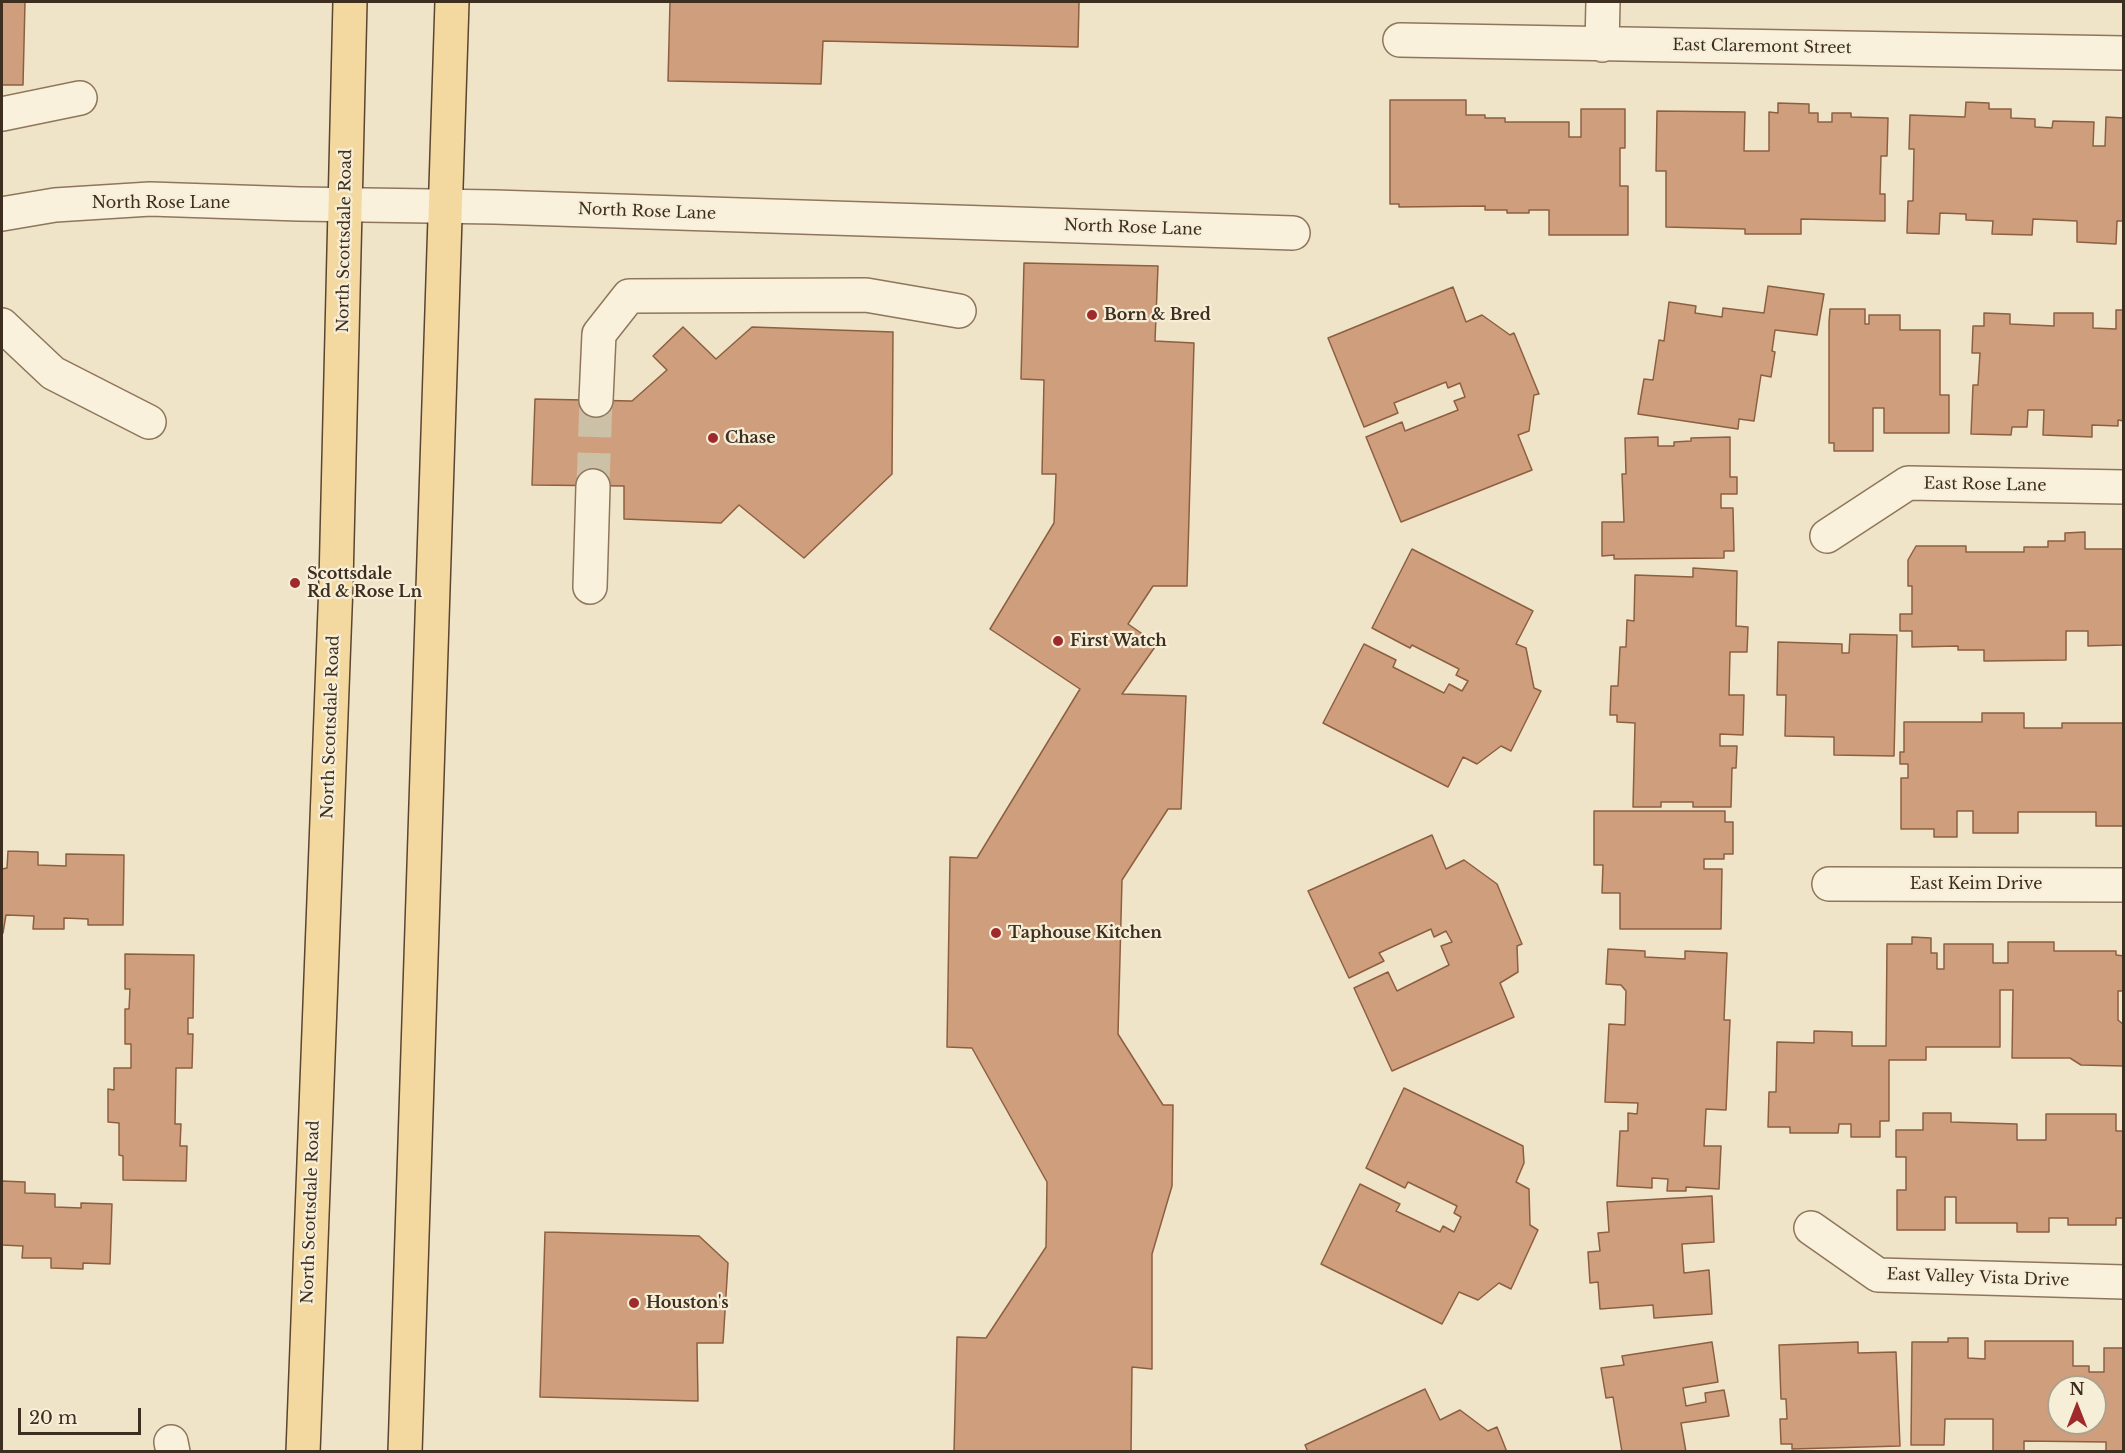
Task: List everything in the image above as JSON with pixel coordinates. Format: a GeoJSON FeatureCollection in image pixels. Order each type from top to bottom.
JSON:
{"type":"FeatureCollection","features":[{"type":"Feature","properties":{"kind":"main road","name":"North Scottsdale Road"},"geometry":{"type":"LineString","coordinates":[[303,1452],[336,583],[350,2]]}},
{"type":"Feature","properties":{"kind":"main road"},"geometry":{"type":"LineString","coordinates":[[405,1452],[452,2]]}},
{"type":"Feature","properties":{"kind":"street"},"geometry":{"type":"LineString","coordinates":[[1602,45],[1603,2]]}},
{"type":"Feature","properties":{"kind":"street","name":"East Claremont Street"},"geometry":{"type":"LineString","coordinates":[[1400,40],[2124,53]]}},
{"type":"Feature","properties":{"kind":"street"},"geometry":{"type":"LineString","coordinates":[[2,114],[80,98]]}},
{"type":"Feature","properties":{"kind":"street","name":"North Rose Lane"},"geometry":{"type":"LineString","coordinates":[[2,214],[55,205],[150,199],[495,207],[1293,233]]}},
{"type":"Feature","properties":{"kind":"street"},"geometry":{"type":"LineString","coordinates":[[596,400],[598,334],[629,296],[867,295],[959,311]]}},
{"type":"Feature","properties":{"kind":"street"},"geometry":{"type":"LineString","coordinates":[[2,326],[53,373],[149,423]]}},
{"type":"Feature","properties":{"kind":"street","name":"East Rose Lane"},"geometry":{"type":"LineString","coordinates":[[1827,536],[1908,483],[2124,488]]}},
{"type":"Feature","properties":{"kind":"street"},"geometry":{"type":"LineString","coordinates":[[590,587],[593,486]]}},
{"type":"Feature","properties":{"kind":"street","name":"East Keim Drive"},"geometry":{"type":"LineString","coordinates":[[1829,884],[2124,885]]}},
{"type":"Feature","properties":{"kind":"street","name":"East Valley Vista Drive"},"geometry":{"type":"LineString","coordinates":[[1811,1228],[1878,1275],[2124,1282]]}},
{"type":"Feature","properties":{"kind":"building"},"geometry":{"type":"Polygon","coordinates":[[[2,2],[25,2],[23,85],[2,85],[2,2]]]}},
{"type":"Feature","properties":{"kind":"building"},"geometry":{"type":"Polygon","coordinates":[[[670,2],[1079,2],[1078,47],[823,41],[821,84],[668,81],[670,2]]]}},
{"type":"Feature","properties":{"kind":"building"},"geometry":{"type":"Polygon","coordinates":[[[1390,100],[1466,100],[1466,115],[1505,118],[1505,122],[1569,122],[1569,137],[1581,137],[1581,109],[1625,109],[1625,148],[1620,148],[1620,186],[1628,186],[1628,235],[1549,235],[1549,210],[1507,213],[1507,210],[1485,210],[1485,206],[1399,207],[1399,204],[1390,204],[1390,100]]]}},
{"type":"Feature","properties":{"kind":"building"},"geometry":{"type":"Polygon","coordinates":[[[1966,102],[1989,103],[1989,109],[2011,109],[2011,118],[2035,119],[2035,127],[2052,128],[2053,121],[2094,122],[2093,146],[2105,146],[2106,117],[2124,118],[2124,221],[2117,221],[2116,244],[2077,242],[2077,221],[2033,219],[2032,235],[1992,234],[1993,221],[1966,220],[1966,214],[1940,213],[1939,234],[1907,233],[1908,201],[1913,201],[1914,149],[1909,149],[1910,115],[1965,117],[1966,102]]]}},
{"type":"Feature","properties":{"kind":"building"},"geometry":{"type":"Polygon","coordinates":[[[1778,103],[1809,104],[1809,113],[1818,113],[1818,122],[1832,122],[1832,113],[1851,113],[1851,117],[1888,118],[1887,156],[1881,156],[1880,194],[1885,194],[1885,221],[1801,219],[1801,234],[1745,234],[1745,229],[1666,227],[1666,171],[1656,171],[1657,111],[1745,112],[1744,151],[1769,151],[1769,112],[1778,113],[1778,103]]]}},
{"type":"Feature","properties":{"kind":"building"},"geometry":{"type":"Polygon","coordinates":[[[1024,263],[1158,266],[1155,341],[1194,343],[1187,586],[1153,586],[1128,624],[1157,644],[1122,694],[1186,696],[1181,809],[1168,809],[1122,880],[1118,1034],[1163,1105],[1173,1105],[1172,1186],[1152,1254],[1152,1369],[1132,1367],[1131,1452],[954,1452],[957,1337],[986,1338],[1046,1247],[1047,1182],[972,1048],[947,1047],[950,857],[977,858],[1080,689],[990,629],[1054,523],[1056,474],[1042,474],[1044,380],[1021,379],[1024,263]]]}},
{"type":"Feature","properties":{"kind":"building"},"geometry":{"type":"Polygon","coordinates":[[[1768,286],[1824,294],[1817,335],[1775,330],[1772,351],[1775,352],[1771,377],[1761,375],[1754,421],[1739,419],[1738,429],[1638,414],[1644,379],[1653,380],[1659,340],[1664,341],[1669,302],[1696,306],[1695,313],[1722,317],[1723,308],[1764,313],[1768,286]]]}},
{"type":"Feature","properties":{"kind":"building"},"geometry":{"type":"Polygon","coordinates":[[[1453,287],[1466,322],[1482,315],[1510,335],[1514,333],[1539,394],[1534,395],[1529,431],[1518,435],[1532,470],[1401,522],[1366,437],[1402,422],[1405,431],[1458,410],[1454,401],[1465,397],[1460,383],[1448,388],[1446,382],[1394,403],[1398,413],[1364,427],[1328,338],[1453,287]]]}},
{"type":"Feature","properties":{"kind":"building"},"geometry":{"type":"Polygon","coordinates":[[[1830,309],[1865,309],[1865,324],[1869,324],[1869,315],[1900,315],[1900,330],[1940,330],[1940,395],[1949,395],[1949,433],[1884,433],[1884,408],[1873,408],[1873,451],[1834,451],[1834,443],[1829,443],[1830,309]]]}},
{"type":"Feature","properties":{"kind":"building"},"geometry":{"type":"Polygon","coordinates":[[[2116,310],[2124,310],[2124,421],[2118,420],[2118,426],[2092,425],[2092,437],[2043,435],[2044,410],[2028,410],[2027,427],[2012,427],[2011,435],[1971,434],[1973,385],[1978,385],[1980,353],[1972,353],[1973,326],[1984,326],[1984,313],[2010,314],[2010,324],[2054,326],[2054,313],[2093,313],[2093,328],[2116,329],[2116,310]]]}},
{"type":"Feature","properties":{"kind":"building","name":"Chase"},"geometry":{"type":"Polygon","coordinates":[[[683,327],[716,359],[752,327],[893,332],[892,474],[804,558],[739,505],[721,523],[624,519],[624,486],[532,485],[535,399],[632,401],[667,370],[653,356],[683,327]]]}},
{"type":"Feature","properties":{"kind":"building"},"geometry":{"type":"Polygon","coordinates":[[[1658,437],[1658,446],[1674,446],[1674,442],[1691,441],[1691,438],[1730,437],[1730,477],[1737,477],[1737,494],[1721,494],[1721,508],[1733,508],[1734,551],[1724,551],[1724,558],[1614,559],[1614,555],[1602,556],[1602,522],[1624,522],[1622,474],[1626,474],[1625,438],[1658,437]]]}},
{"type":"Feature","properties":{"kind":"building"},"geometry":{"type":"Polygon","coordinates":[[[2085,532],[2085,549],[2124,549],[2124,645],[2088,646],[2088,631],[2066,631],[2066,660],[1984,661],[1984,650],[1958,650],[1958,646],[1912,647],[1912,631],[1900,631],[1900,614],[1912,614],[1912,586],[1908,586],[1908,560],[1916,546],[1966,546],[1966,552],[2024,552],[2024,547],[2048,547],[2048,541],[2065,541],[2065,533],[2085,532]]]}},
{"type":"Feature","properties":{"kind":"building"},"geometry":{"type":"Polygon","coordinates":[[[1412,549],[1533,611],[1516,644],[1526,648],[1534,688],[1541,691],[1511,751],[1501,746],[1477,764],[1463,757],[1448,787],[1323,723],[1364,644],[1396,660],[1393,667],[1444,693],[1449,684],[1462,691],[1468,681],[1456,675],[1459,669],[1412,645],[1410,648],[1372,628],[1412,549]]]}},
{"type":"Feature","properties":{"kind":"building"},"geometry":{"type":"Polygon","coordinates":[[[1693,568],[1737,571],[1736,626],[1748,627],[1747,652],[1730,652],[1729,695],[1744,695],[1743,735],[1720,734],[1720,746],[1737,746],[1736,768],[1732,768],[1731,807],[1693,807],[1693,802],[1661,802],[1661,807],[1633,807],[1635,723],[1617,722],[1617,715],[1610,715],[1611,686],[1618,686],[1620,647],[1626,647],[1627,620],[1634,621],[1635,575],[1693,577],[1693,568]]]}},
{"type":"Feature","properties":{"kind":"building"},"geometry":{"type":"Polygon","coordinates":[[[1850,634],[1897,635],[1894,756],[1834,755],[1834,737],[1785,736],[1786,695],[1777,695],[1778,642],[1842,644],[1842,653],[1849,653],[1850,634]]]}},
{"type":"Feature","properties":{"kind":"building"},"geometry":{"type":"Polygon","coordinates":[[[1982,713],[2024,713],[2024,728],[2062,728],[2062,723],[2124,723],[2124,826],[2096,826],[2096,812],[2018,812],[2018,833],[1973,833],[1973,811],[1957,811],[1957,837],[1934,837],[1934,829],[1901,829],[1901,778],[1908,778],[1908,764],[1900,764],[1900,752],[1904,752],[1904,722],[1982,722],[1982,713]]]}},
{"type":"Feature","properties":{"kind":"building"},"geometry":{"type":"Polygon","coordinates":[[[1594,811],[1725,811],[1725,822],[1733,822],[1733,854],[1724,854],[1724,859],[1704,859],[1704,869],[1722,869],[1721,929],[1620,929],[1620,893],[1602,893],[1603,865],[1594,865],[1594,811]]]}},
{"type":"Feature","properties":{"kind":"building"},"geometry":{"type":"Polygon","coordinates":[[[1432,835],[1446,869],[1464,860],[1497,884],[1522,944],[1517,946],[1518,972],[1500,983],[1514,1017],[1392,1071],[1354,988],[1388,972],[1397,991],[1449,965],[1441,946],[1452,942],[1446,931],[1434,937],[1431,929],[1379,953],[1384,961],[1349,978],[1308,891],[1432,835]]]}},
{"type":"Feature","properties":{"kind":"building"},"geometry":{"type":"Polygon","coordinates":[[[8,851],[38,852],[38,865],[66,866],[66,854],[124,855],[123,925],[88,925],[88,919],[64,918],[64,929],[33,929],[34,916],[6,915],[2,934],[2,869],[7,868],[8,851]]]}},
{"type":"Feature","properties":{"kind":"building"},"geometry":{"type":"Polygon","coordinates":[[[1912,937],[1931,938],[1931,953],[1937,953],[1937,969],[1944,969],[1944,944],[1993,944],[1993,963],[2008,963],[2008,942],[2054,942],[2054,951],[2116,951],[2116,955],[2124,956],[2124,991],[2118,991],[2118,1020],[2124,1025],[2124,1066],[2081,1065],[2070,1058],[2012,1058],[2013,990],[2000,990],[2000,1047],[1926,1047],[1926,1060],[1889,1060],[1889,1121],[1880,1121],[1880,1137],[1851,1137],[1851,1124],[1839,1124],[1838,1133],[1790,1133],[1790,1127],[1768,1127],[1769,1092],[1776,1092],[1777,1042],[1814,1043],[1814,1031],[1852,1032],[1852,1046],[1886,1046],[1887,944],[1912,944],[1912,937]]]}},
{"type":"Feature","properties":{"kind":"building"},"geometry":{"type":"Polygon","coordinates":[[[1608,949],[1645,951],[1645,957],[1685,959],[1685,951],[1727,953],[1724,1020],[1730,1020],[1726,1110],[1706,1109],[1704,1146],[1721,1146],[1719,1189],[1686,1187],[1686,1191],[1667,1191],[1668,1179],[1652,1178],[1652,1188],[1617,1186],[1620,1131],[1628,1131],[1628,1113],[1637,1114],[1638,1103],[1605,1102],[1609,1024],[1625,1025],[1626,991],[1621,985],[1606,984],[1608,949]]]}},
{"type":"Feature","properties":{"kind":"building"},"geometry":{"type":"Polygon","coordinates":[[[125,954],[194,955],[193,1018],[188,1018],[188,1034],[193,1034],[192,1068],[176,1068],[175,1124],[181,1124],[180,1146],[187,1146],[186,1181],[123,1180],[123,1156],[119,1155],[119,1123],[108,1122],[108,1089],[114,1090],[114,1068],[131,1068],[131,1044],[125,1044],[125,1009],[129,1009],[130,989],[125,989],[125,954]]]}},
{"type":"Feature","properties":{"kind":"building"},"geometry":{"type":"Polygon","coordinates":[[[1404,1088],[1523,1146],[1524,1163],[1516,1182],[1529,1189],[1530,1225],[1538,1230],[1511,1289],[1499,1283],[1478,1300],[1459,1292],[1442,1324],[1321,1264],[1360,1184],[1400,1204],[1396,1211],[1440,1232],[1443,1226],[1454,1232],[1461,1217],[1454,1213],[1457,1206],[1408,1182],[1405,1188],[1366,1168],[1404,1088]]]}},
{"type":"Feature","properties":{"kind":"building"},"geometry":{"type":"Polygon","coordinates":[[[1923,1113],[1951,1113],[1951,1122],[2017,1124],[2017,1140],[2046,1140],[2046,1114],[2116,1114],[2116,1131],[2124,1131],[2124,1218],[2116,1218],[2116,1225],[2068,1225],[2068,1218],[2049,1218],[2049,1232],[2017,1232],[2017,1223],[1956,1223],[1956,1197],[1945,1197],[1945,1230],[1897,1230],[1897,1190],[1906,1190],[1906,1157],[1896,1157],[1896,1130],[1923,1130],[1923,1113]]]}},
{"type":"Feature","properties":{"kind":"building"},"geometry":{"type":"Polygon","coordinates":[[[2,1181],[25,1182],[25,1193],[55,1194],[55,1207],[81,1208],[81,1203],[112,1204],[110,1264],[83,1263],[83,1269],[51,1268],[51,1258],[22,1258],[23,1246],[2,1245],[2,1181]]]}},
{"type":"Feature","properties":{"kind":"building"},"geometry":{"type":"Polygon","coordinates":[[[1712,1196],[1714,1242],[1682,1244],[1684,1273],[1709,1270],[1712,1314],[1654,1318],[1653,1305],[1600,1309],[1598,1282],[1590,1283],[1588,1252],[1600,1251],[1598,1233],[1609,1232],[1607,1202],[1712,1196]]]}},
{"type":"Feature","properties":{"kind":"building","name":"Houston's"},"geometry":{"type":"Polygon","coordinates":[[[545,1232],[699,1236],[728,1263],[723,1343],[697,1343],[698,1401],[540,1397],[545,1232]]]}},
{"type":"Feature","properties":{"kind":"building"},"geometry":{"type":"Polygon","coordinates":[[[1948,1338],[1968,1338],[1968,1358],[1985,1359],[1985,1341],[2073,1341],[2073,1366],[2089,1366],[2089,1372],[2104,1372],[2104,1348],[2124,1348],[2124,1452],[2106,1452],[2106,1442],[2024,1441],[2024,1452],[1993,1452],[1993,1419],[1945,1419],[1944,1445],[1911,1445],[1912,1342],[1948,1342],[1948,1338]]]}},
{"type":"Feature","properties":{"kind":"building"},"geometry":{"type":"Polygon","coordinates":[[[1712,1342],[1718,1382],[1683,1388],[1686,1406],[1706,1402],[1705,1393],[1724,1390],[1729,1416],[1681,1423],[1686,1452],[1622,1452],[1613,1397],[1606,1398],[1601,1368],[1624,1365],[1622,1356],[1712,1342]]]}},
{"type":"Feature","properties":{"kind":"building"},"geometry":{"type":"Polygon","coordinates":[[[1858,1342],[1858,1353],[1896,1352],[1900,1446],[1792,1449],[1792,1444],[1781,1444],[1780,1419],[1787,1419],[1786,1399],[1781,1399],[1779,1345],[1858,1342]]]}},
{"type":"Feature","properties":{"kind":"building"},"geometry":{"type":"Polygon","coordinates":[[[1425,1389],[1440,1420],[1460,1410],[1488,1431],[1497,1427],[1507,1452],[1308,1452],[1305,1445],[1425,1389]]]}},
{"type":"Feature","properties":{"kind":"tunnel"},"geometry":{"type":"LineString","coordinates":[[593,486],[596,400]]}},
{"type":"Feature","properties":{"kind":"place","name":"Born & Bred"},"geometry":{"type":"Point","coordinates":[1092,315]}},
{"type":"Feature","properties":{"kind":"place","name":"Chase"},"geometry":{"type":"Point","coordinates":[713,438]}},
{"type":"Feature","properties":{"kind":"place","name":"Scottsdale Rd & Rose Ln"},"geometry":{"type":"Point","coordinates":[295,583]}},
{"type":"Feature","properties":{"kind":"place","name":"First Watch"},"geometry":{"type":"Point","coordinates":[1058,641]}},
{"type":"Feature","properties":{"kind":"place","name":"Taphouse Kitchen"},"geometry":{"type":"Point","coordinates":[996,933]}},
{"type":"Feature","properties":{"kind":"place","name":"Houston's"},"geometry":{"type":"Point","coordinates":[634,1303]}}]}
